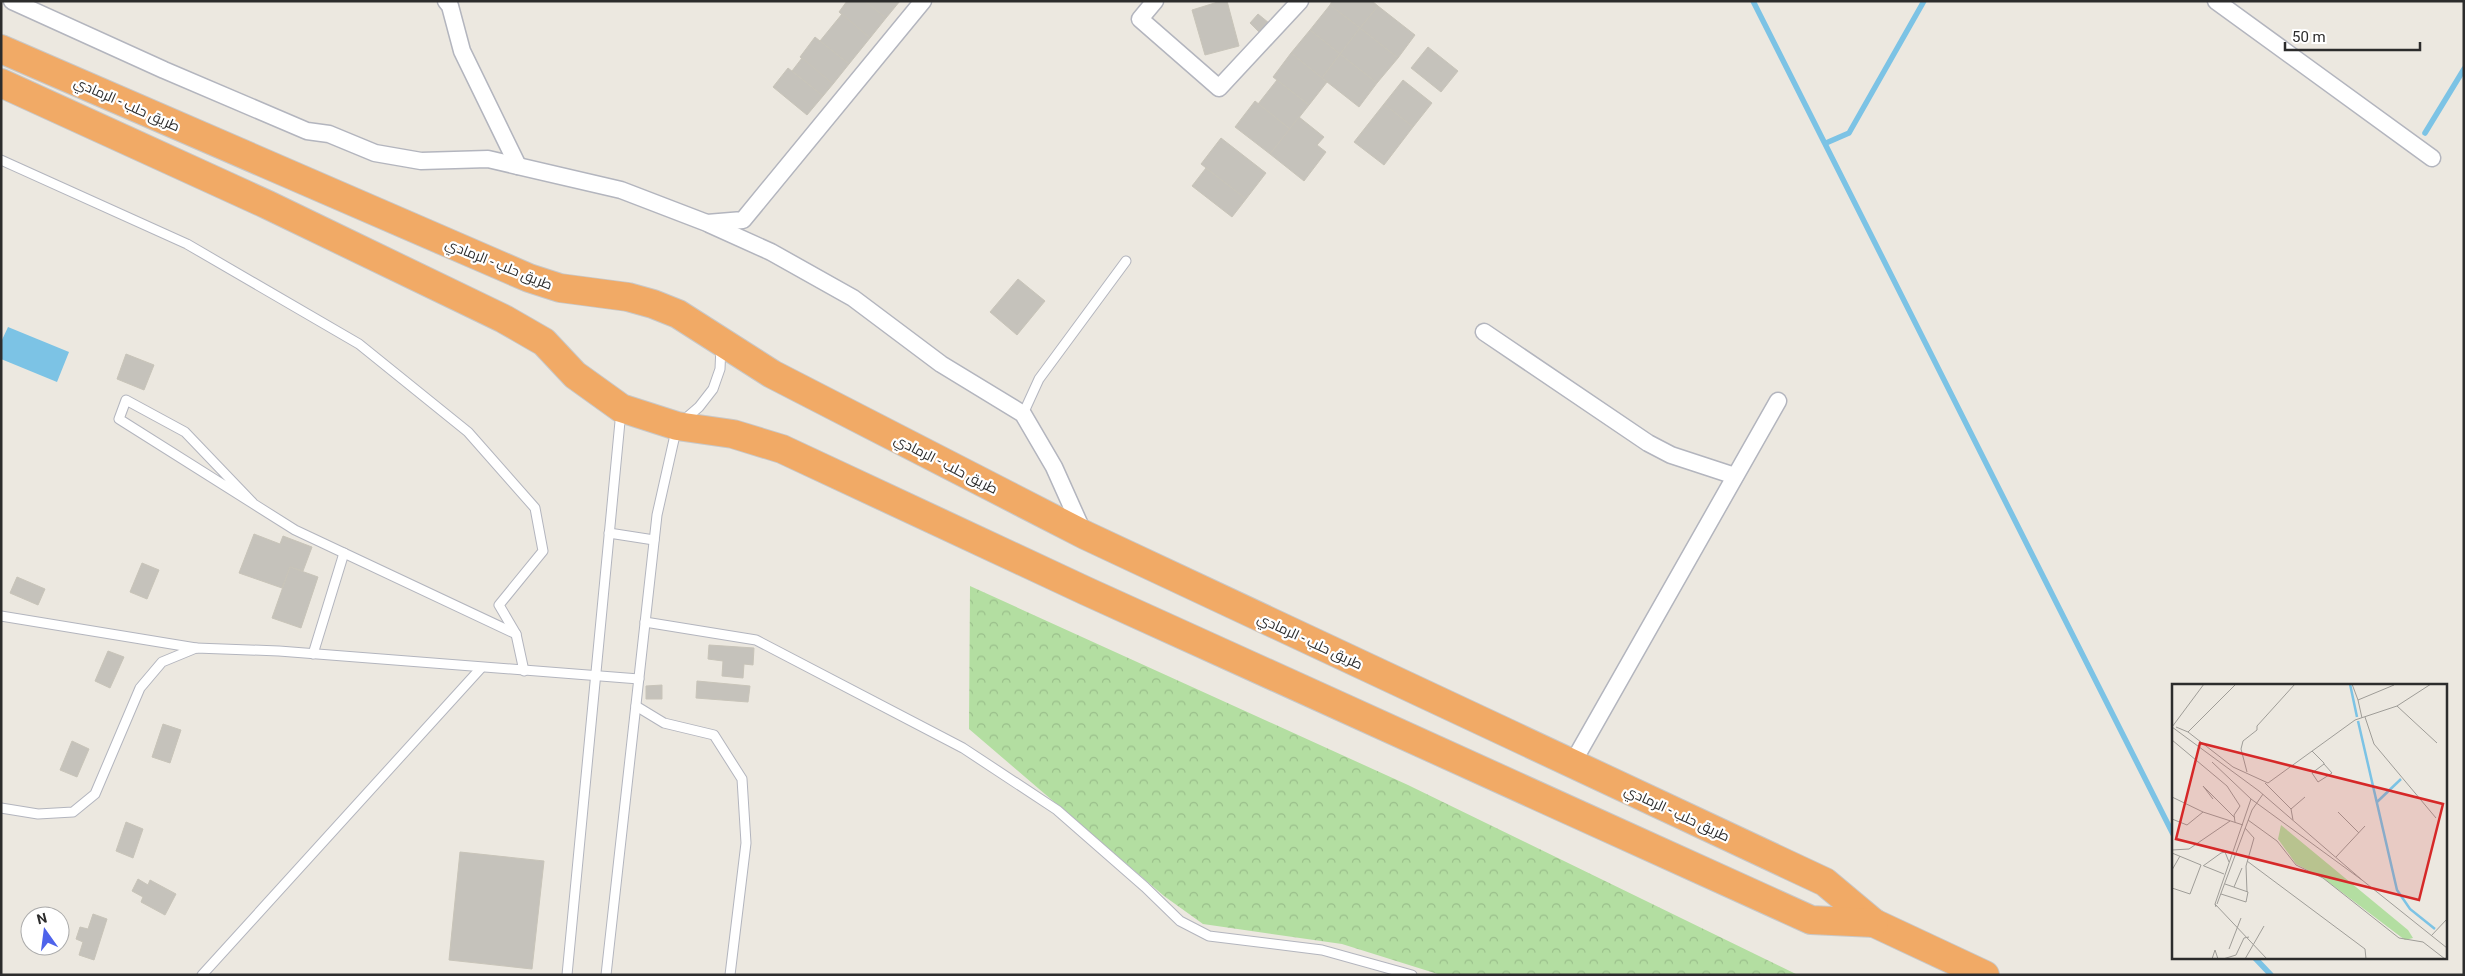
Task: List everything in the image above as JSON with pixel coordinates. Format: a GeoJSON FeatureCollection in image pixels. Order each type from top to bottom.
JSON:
{"type":"FeatureCollection","features":[{"type":"Feature","properties":{"kind":"highway","name":"طريق حلب - الرمادي"},"geometry":{"type":"LineString","coordinates":[[1,49],[529,278],[560,288],[628,297],[653,304],[692,322],[772,374],[1085,535],[1825,882],[1874,923],[1986,975]]}},
{"type":"Feature","properties":{"kind":"highway","name":"طريق حلب - الرمادي"},"geometry":{"type":"LineString","coordinates":[[1,82],[268,205],[504,319],[544,342],[575,375],[621,408],[677,426],[733,434],[782,450],[1086,591],[1811,920],[1874,923]]}},
{"type":"Feature","properties":{"kind":"street"},"geometry":{"type":"LineString","coordinates":[[12,1],[164,70],[307,131],[329,134],[375,152],[421,161],[488,159],[621,190],[707,223],[771,252],[853,298],[941,364],[1023,414],[1054,467],[1085,535]]}},
{"type":"Feature","properties":{"kind":"street"},"geometry":{"type":"LineString","coordinates":[[446,1],[450,6],[462,50],[518,166]]}},
{"type":"Feature","properties":{"kind":"street"},"geometry":{"type":"LineString","coordinates":[[707,223],[743,220],[923,1]]}},
{"type":"Feature","properties":{"kind":"street"},"geometry":{"type":"LineString","coordinates":[[1155,1],[1140,19],[1219,88],[1300,1]]}},
{"type":"Feature","properties":{"kind":"street"},"geometry":{"type":"LineString","coordinates":[[2216,1],[2432,158]]}},
{"type":"Feature","properties":{"kind":"street"},"geometry":{"type":"LineString","coordinates":[[1484,332],[1648,443],[1671,455],[1735,476]]}},
{"type":"Feature","properties":{"kind":"street"},"geometry":{"type":"LineString","coordinates":[[1572,764],[1778,401]]}},
{"type":"Feature","properties":{"kind":"lane"},"geometry":{"type":"LineString","coordinates":[[1,160],[187,244],[222,264],[359,344],[468,432],[535,508],[542,551],[499,605],[516,634],[524,671]]}},
{"type":"Feature","properties":{"kind":"lane"},"geometry":{"type":"LineString","coordinates":[[1023,414],[1039,379],[1126,261]]}},
{"type":"Feature","properties":{"kind":"lane"},"geometry":{"type":"LineString","coordinates":[[606,975],[657,515],[677,426],[699,407],[713,389],[720,369],[721,341]]}},
{"type":"Feature","properties":{"kind":"lane"},"geometry":{"type":"LineString","coordinates":[[253,503],[185,432],[126,400],[119,419],[295,530],[516,634]]}},
{"type":"Feature","properties":{"kind":"lane"},"geometry":{"type":"LineString","coordinates":[[567,975],[621,408]]}},
{"type":"Feature","properties":{"kind":"lane"},"geometry":{"type":"LineString","coordinates":[[609,533],[654,540]]}},
{"type":"Feature","properties":{"kind":"lane"},"geometry":{"type":"LineString","coordinates":[[314,654],[344,553]]}},
{"type":"Feature","properties":{"kind":"lane"},"geometry":{"type":"LineString","coordinates":[[1,616],[196,648],[314,654],[638,679]]}},
{"type":"Feature","properties":{"kind":"lane"},"geometry":{"type":"LineString","coordinates":[[645,622],[756,640],[963,748],[1057,810],[1146,887],[1180,921],[1209,936],[1322,950],[1412,975]]}},
{"type":"Feature","properties":{"kind":"lane"},"geometry":{"type":"LineString","coordinates":[[1,808],[38,814],[73,812],[95,794],[140,688],[162,662],[196,648]]}},
{"type":"Feature","properties":{"kind":"lane"},"geometry":{"type":"LineString","coordinates":[[202,975],[481,668]]}},
{"type":"Feature","properties":{"kind":"lane"},"geometry":{"type":"LineString","coordinates":[[636,706],[664,723],[714,735],[742,779],[746,843],[730,975]]}},
{"type":"Feature","properties":{"kind":"green space"},"geometry":{"type":"Polygon","coordinates":[[[970,586],[1408,785],[1798,975],[1441,975],[1342,944],[1203,924],[1164,896],[969,729],[970,586]]]}},
{"type":"Feature","properties":{"kind":"water"},"geometry":{"type":"Polygon","coordinates":[[[8,327],[69,352],[57,382],[1,359],[1,342],[8,327]]]}},
{"type":"Feature","properties":{"kind":"building"},"geometry":{"type":"Polygon","coordinates":[[[847,1],[865,1],[886,18],[870,38],[839,12],[847,1]]]}},
{"type":"Feature","properties":{"kind":"building"},"geometry":{"type":"Polygon","coordinates":[[[865,1],[900,1],[886,18],[865,1]]]}},
{"type":"Feature","properties":{"kind":"building"},"geometry":{"type":"Polygon","coordinates":[[[1227,1],[1239,46],[1205,55],[1192,10],[1227,1]]]}},
{"type":"Feature","properties":{"kind":"building"},"geometry":{"type":"Polygon","coordinates":[[[1332,1],[1372,1],[1378,6],[1360,28],[1330,5],[1332,1]]]}},
{"type":"Feature","properties":{"kind":"building"},"geometry":{"type":"Polygon","coordinates":[[[1330,5],[1360,28],[1340,54],[1310,30],[1330,5]]]}},
{"type":"Feature","properties":{"kind":"building"},"geometry":{"type":"Polygon","coordinates":[[[1378,6],[1415,35],[1398,58],[1360,28],[1378,6]]]}},
{"type":"Feature","properties":{"kind":"building"},"geometry":{"type":"Polygon","coordinates":[[[842,14],[870,38],[849,64],[820,41],[842,14]]]}},
{"type":"Feature","properties":{"kind":"building"},"geometry":{"type":"Polygon","coordinates":[[[1258,14],[1269,23],[1260,33],[1250,23],[1258,14]]]}},
{"type":"Feature","properties":{"kind":"building"},"geometry":{"type":"Polygon","coordinates":[[[1360,28],[1398,58],[1377,83],[1340,54],[1360,28]]]}},
{"type":"Feature","properties":{"kind":"building"},"geometry":{"type":"Polygon","coordinates":[[[1310,30],[1340,54],[1322,78],[1291,53],[1310,30]]]}},
{"type":"Feature","properties":{"kind":"building"},"geometry":{"type":"Polygon","coordinates":[[[815,37],[849,64],[833,84],[800,57],[815,37]]]}},
{"type":"Feature","properties":{"kind":"building"},"geometry":{"type":"Polygon","coordinates":[[[1428,47],[1458,71],[1441,92],[1411,68],[1428,47]]]}},
{"type":"Feature","properties":{"kind":"building"},"geometry":{"type":"Polygon","coordinates":[[[1291,53],[1327,82],[1309,105],[1273,77],[1291,53]]]}},
{"type":"Feature","properties":{"kind":"building"},"geometry":{"type":"Polygon","coordinates":[[[1340,54],[1377,83],[1359,107],[1322,78],[1340,54]]]}},
{"type":"Feature","properties":{"kind":"building"},"geometry":{"type":"Polygon","coordinates":[[[802,58],[833,84],[823,96],[792,71],[802,58]]]}},
{"type":"Feature","properties":{"kind":"building"},"geometry":{"type":"Polygon","coordinates":[[[788,68],[823,96],[807,115],[773,87],[788,68]]]}},
{"type":"Feature","properties":{"kind":"building"},"geometry":{"type":"Polygon","coordinates":[[[1277,80],[1309,105],[1290,129],[1258,104],[1277,80]]]}},
{"type":"Feature","properties":{"kind":"building"},"geometry":{"type":"Polygon","coordinates":[[[1403,80],[1432,103],[1413,127],[1384,104],[1403,80]]]}},
{"type":"Feature","properties":{"kind":"building"},"geometry":{"type":"Polygon","coordinates":[[[1255,101],[1290,129],[1270,154],[1235,127],[1255,101]]]}},
{"type":"Feature","properties":{"kind":"building"},"geometry":{"type":"Polygon","coordinates":[[[1384,104],[1413,127],[1384,165],[1354,142],[1384,104]]]}},
{"type":"Feature","properties":{"kind":"building"},"geometry":{"type":"Polygon","coordinates":[[[1299,117],[1324,137],[1317,145],[1326,152],[1304,181],[1270,154],[1299,117]]]}},
{"type":"Feature","properties":{"kind":"building"},"geometry":{"type":"Polygon","coordinates":[[[1221,138],[1266,173],[1246,199],[1201,164],[1221,138]]]}},
{"type":"Feature","properties":{"kind":"building"},"geometry":{"type":"Polygon","coordinates":[[[1206,168],[1246,199],[1232,217],[1192,186],[1206,168]]]}},
{"type":"Feature","properties":{"kind":"building"},"geometry":{"type":"Polygon","coordinates":[[[1018,279],[1045,301],[1017,335],[990,312],[1018,279]]]}},
{"type":"Feature","properties":{"kind":"building"},"geometry":{"type":"Polygon","coordinates":[[[126,354],[154,365],[144,390],[117,379],[126,354]]]}},
{"type":"Feature","properties":{"kind":"building"},"geometry":{"type":"Polygon","coordinates":[[[254,534],[280,544],[283,536],[312,547],[303,571],[290,567],[282,588],[239,573],[254,534]]]}},
{"type":"Feature","properties":{"kind":"building"},"geometry":{"type":"Polygon","coordinates":[[[142,563],[159,570],[147,599],[130,592],[142,563]]]}},
{"type":"Feature","properties":{"kind":"building"},"geometry":{"type":"Polygon","coordinates":[[[290,567],[318,577],[301,628],[272,618],[290,567]]]}},
{"type":"Feature","properties":{"kind":"building"},"geometry":{"type":"Polygon","coordinates":[[[17,577],[45,589],[38,605],[10,593],[17,577]]]}},
{"type":"Feature","properties":{"kind":"building"},"geometry":{"type":"Polygon","coordinates":[[[709,645],[754,648],[753,665],[744,664],[743,678],[722,676],[723,661],[708,659],[709,645]]]}},
{"type":"Feature","properties":{"kind":"building"},"geometry":{"type":"Polygon","coordinates":[[[108,651],[124,657],[110,688],[95,681],[108,651]]]}},
{"type":"Feature","properties":{"kind":"building"},"geometry":{"type":"Polygon","coordinates":[[[697,681],[750,686],[748,702],[696,698],[697,681]]]}},
{"type":"Feature","properties":{"kind":"building"},"geometry":{"type":"Polygon","coordinates":[[[662,685],[662,699],[646,699],[646,686],[662,685]]]}},
{"type":"Feature","properties":{"kind":"building"},"geometry":{"type":"Polygon","coordinates":[[[163,724],[181,730],[170,763],[152,757],[163,724]]]}},
{"type":"Feature","properties":{"kind":"building"},"geometry":{"type":"Polygon","coordinates":[[[72,741],[89,749],[77,777],[60,770],[72,741]]]}},
{"type":"Feature","properties":{"kind":"building"},"geometry":{"type":"Polygon","coordinates":[[[126,822],[143,829],[133,858],[116,851],[126,822]]]}},
{"type":"Feature","properties":{"kind":"building"},"geometry":{"type":"Polygon","coordinates":[[[460,852],[544,861],[532,969],[449,960],[460,852]]]}},
{"type":"Feature","properties":{"kind":"building"},"geometry":{"type":"Polygon","coordinates":[[[138,879],[148,885],[150,880],[176,894],[165,915],[141,902],[143,897],[132,891],[138,879]]]}},
{"type":"Feature","properties":{"kind":"building"},"geometry":{"type":"Polygon","coordinates":[[[93,914],[107,919],[94,960],[79,955],[83,942],[76,939],[80,927],[88,929],[93,914]]]}},
{"type":"Feature","properties":{"kind":"waterway"},"geometry":{"type":"LineString","coordinates":[[1753,1],[2172,832]]}},
{"type":"Feature","properties":{"kind":"waterway"},"geometry":{"type":"LineString","coordinates":[[1826,143],[1849,133],[1924,1]]}},
{"type":"Feature","properties":{"kind":"waterway"},"geometry":{"type":"LineString","coordinates":[[2425,133],[2464,69]]}},
{"type":"Feature","properties":{"kind":"waterway"},"geometry":{"type":"LineString","coordinates":[[2255,958],[2271,975]]}}]}
